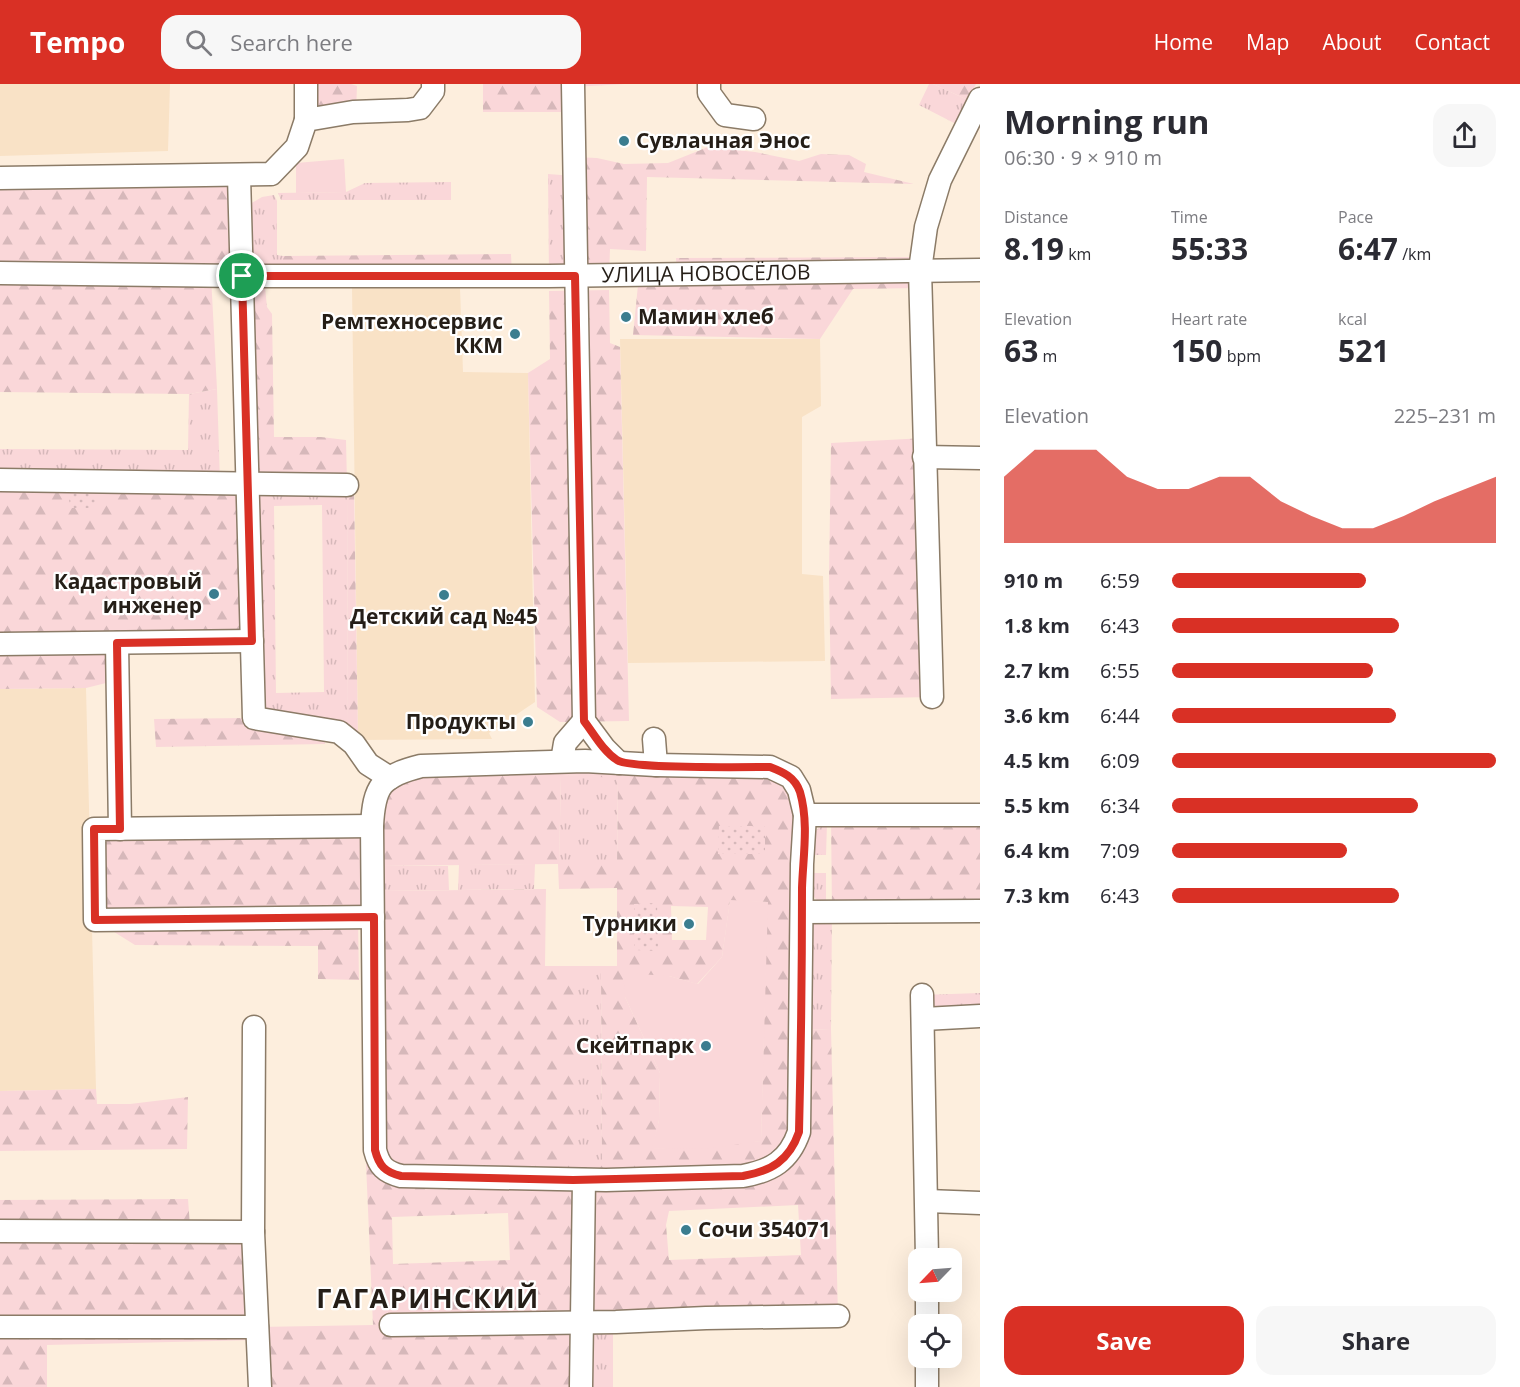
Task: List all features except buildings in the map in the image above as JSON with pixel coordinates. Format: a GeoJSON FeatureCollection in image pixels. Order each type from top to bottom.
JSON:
{"type":"FeatureCollection","features":[{"type":"Feature","properties":{"kind":"street"},"geometry":{"type":"LineString","coordinates":[[0,178],[271,174],[297,147],[306,120],[306,84]]}},
{"type":"Feature","properties":{"kind":"street"},"geometry":{"type":"LineString","coordinates":[[306,120],[353,112],[420,108],[433,91],[433,84]]}},
{"type":"Feature","properties":{"kind":"street"},"geometry":{"type":"LineString","coordinates":[[573,84],[584,721],[604,748],[619,763]]}},
{"type":"Feature","properties":{"kind":"street"},"geometry":{"type":"LineString","coordinates":[[709,84],[709,93],[725,115],[754,119]]}},
{"type":"Feature","properties":{"kind":"street"},"geometry":{"type":"LineString","coordinates":[[932,697],[920,270],[926,227],[940,180],[980,99]]}},
{"type":"Feature","properties":{"kind":"street"},"geometry":{"type":"LineString","coordinates":[[238,176],[254,718],[339,732],[354,744],[368,764],[390,778]]}},
{"type":"Feature","properties":{"kind":"street","name":"УЛИЦА НОВОСЁЛОВ"},"geometry":{"type":"LineString","coordinates":[[0,273],[575,276],[980,270]]}},
{"type":"Feature","properties":{"kind":"street"},"geometry":{"type":"LineString","coordinates":[[924,457],[980,458]]}},
{"type":"Feature","properties":{"kind":"street"},"geometry":{"type":"LineString","coordinates":[[0,480],[347,485]]}},
{"type":"Feature","properties":{"kind":"street"},"geometry":{"type":"LineString","coordinates":[[0,644],[252,641]]}},
{"type":"Feature","properties":{"kind":"street"},"geometry":{"type":"LineString","coordinates":[[117,643],[120,829]]}},
{"type":"Feature","properties":{"kind":"street"},"geometry":{"type":"LineString","coordinates":[[562,761],[565,743],[584,721]]}},
{"type":"Feature","properties":{"kind":"street"},"geometry":{"type":"LineString","coordinates":[[654,739],[656,765]]}},
{"type":"Feature","properties":{"kind":"street"},"geometry":{"type":"LineString","coordinates":[[562,761],[770,767],[791,777],[799,790],[805,815],[799,1132],[795,1144],[774,1166],[763,1172],[743,1176],[584,1180],[401,1176],[383,1169],[378,1162],[375,1150],[372,826],[373,802],[379,788],[390,778],[405,770],[421,766],[562,761]]}},
{"type":"Feature","properties":{"kind":"street"},"geometry":{"type":"LineString","coordinates":[[805,815],[980,815]]}},
{"type":"Feature","properties":{"kind":"street"},"geometry":{"type":"LineString","coordinates":[[372,826],[94,829],[95,920],[374,917]]}},
{"type":"Feature","properties":{"kind":"street"},"geometry":{"type":"LineString","coordinates":[[802,912],[980,911]]}},
{"type":"Feature","properties":{"kind":"street"},"geometry":{"type":"LineString","coordinates":[[922,994],[927,1248]]}},
{"type":"Feature","properties":{"kind":"street"},"geometry":{"type":"LineString","coordinates":[[924,1019],[980,1016]]}},
{"type":"Feature","properties":{"kind":"street"},"geometry":{"type":"LineString","coordinates":[[254,1028],[253,1232],[260,1387]]}},
{"type":"Feature","properties":{"kind":"street"},"geometry":{"type":"LineString","coordinates":[[581,1387],[584,1180]]}},
{"type":"Feature","properties":{"kind":"street"},"geometry":{"type":"LineString","coordinates":[[927,1202],[980,1203]]}},
{"type":"Feature","properties":{"kind":"street"},"geometry":{"type":"LineString","coordinates":[[0,1231],[253,1232]]}},
{"type":"Feature","properties":{"kind":"street"},"geometry":{"type":"LineString","coordinates":[[391,1325],[838,1316]]}},
{"type":"Feature","properties":{"kind":"street"},"geometry":{"type":"LineString","coordinates":[[0,1327],[257,1327]]}},
{"type":"Feature","properties":{"kind":"street"},"geometry":{"type":"LineString","coordinates":[[927,1368],[927,1387]]}},
{"type":"Feature","properties":{"kind":"shaded area"},"geometry":{"type":"Polygon","coordinates":[[[0,84],[170,84],[168,151],[0,156],[0,84]]]}},
{"type":"Feature","properties":{"kind":"shaded area","name":"Детский сад №45"},"geometry":{"type":"Polygon","coordinates":[[[352,287],[460,288],[463,372],[528,373],[535,702],[489,733],[492,739],[358,740],[352,287]]]}},
{"type":"Feature","properties":{"kind":"shaded area"},"geometry":{"type":"Polygon","coordinates":[[[620,339],[820,339],[821,406],[802,417],[802,574],[823,576],[825,661],[628,663],[620,339]]]}},
{"type":"Feature","properties":{"kind":"shaded area"},"geometry":{"type":"Polygon","coordinates":[[[86,688],[96,1089],[0,1091],[0,689],[86,688]]]}},
{"type":"Feature","properties":{"kind":"green space"},"geometry":{"type":"Polygon","coordinates":[[[306,84],[357,86],[356,112],[306,120],[306,84]]]}},
{"type":"Feature","properties":{"kind":"green space"},"geometry":{"type":"Polygon","coordinates":[[[483,84],[625,84],[573,87],[573,112],[483,112],[483,84]]]}},
{"type":"Feature","properties":{"kind":"green space"},"geometry":{"type":"Polygon","coordinates":[[[929,84],[968,100],[956,124],[919,105],[929,84]]]}},
{"type":"Feature","properties":{"kind":"green space"},"geometry":{"type":"Polygon","coordinates":[[[933,84],[976,84],[968,100],[933,84]]]}},
{"type":"Feature","properties":{"kind":"green space"},"geometry":{"type":"Polygon","coordinates":[[[708,147],[755,152],[799,161],[821,154],[849,155],[866,164],[864,172],[914,184],[647,177],[646,251],[610,249],[609,276],[575,275],[574,157],[597,158],[624,164],[668,163],[708,147]]]}},
{"type":"Feature","properties":{"kind":"green space"},"geometry":{"type":"Polygon","coordinates":[[[344,159],[346,192],[296,193],[296,163],[344,159]]]}},
{"type":"Feature","properties":{"kind":"green space"},"geometry":{"type":"Polygon","coordinates":[[[548,174],[574,176],[575,275],[549,276],[548,174]]]}},
{"type":"Feature","properties":{"kind":"green space"},"geometry":{"type":"Polygon","coordinates":[[[239,176],[242,276],[265,287],[267,307],[272,314],[274,437],[321,437],[346,440],[347,484],[354,487],[358,740],[348,738],[347,485],[247,483],[252,641],[118,643],[118,680],[86,688],[0,689],[0,480],[247,482],[241,276],[211,276],[217,389],[189,394],[0,392],[0,177],[239,176]]]}},
{"type":"Feature","properties":{"kind":"green space"},"geometry":{"type":"Polygon","coordinates":[[[451,182],[451,200],[281,200],[278,193],[346,192],[365,183],[451,182]]]}},
{"type":"Feature","properties":{"kind":"green space"},"geometry":{"type":"Polygon","coordinates":[[[274,195],[277,201],[277,255],[283,256],[283,276],[242,276],[250,204],[262,197],[274,195]]]}},
{"type":"Feature","properties":{"kind":"green space"},"geometry":{"type":"Polygon","coordinates":[[[511,254],[512,276],[283,276],[283,256],[511,254]]]}},
{"type":"Feature","properties":{"kind":"green space"},"geometry":{"type":"Polygon","coordinates":[[[922,257],[920,288],[853,289],[820,339],[633,335],[639,275],[677,274],[676,258],[922,257]]]}},
{"type":"Feature","properties":{"kind":"green space"},"geometry":{"type":"Polygon","coordinates":[[[609,290],[610,343],[620,347],[629,721],[560,722],[537,707],[528,373],[550,359],[549,291],[609,290]]]}},
{"type":"Feature","properties":{"kind":"green space"},"geometry":{"type":"Polygon","coordinates":[[[217,389],[220,482],[0,568],[0,449],[188,450],[189,394],[217,389]]]}},
{"type":"Feature","properties":{"kind":"green space"},"geometry":{"type":"Polygon","coordinates":[[[925,438],[932,697],[831,699],[829,576],[831,443],[925,438]]]}},
{"type":"Feature","properties":{"kind":"green space"},"geometry":{"type":"Polygon","coordinates":[[[67,480],[98,481],[96,508],[70,508],[67,480]]]}},
{"type":"Feature","properties":{"kind":"green space"},"geometry":{"type":"Polygon","coordinates":[[[247,482],[347,485],[348,730],[254,718],[247,482]],[[322,505],[274,506],[276,693],[324,692],[322,505]]]}},
{"type":"Feature","properties":{"kind":"green space"},"geometry":{"type":"Polygon","coordinates":[[[246,718],[323,729],[325,744],[156,747],[154,719],[246,718]]]}},
{"type":"Feature","properties":{"kind":"green space"},"geometry":{"type":"Polygon","coordinates":[[[770,767],[799,790],[801,1030],[831,1029],[838,1316],[581,1322],[581,1387],[260,1387],[257,1340],[47,1345],[47,1387],[0,1387],[0,1200],[188,1199],[190,1226],[254,1224],[258,1327],[373,1325],[366,1163],[382,1169],[372,917],[358,918],[359,980],[318,979],[318,946],[135,945],[95,920],[94,829],[371,826],[373,802],[405,770],[770,767]],[[561,775],[559,864],[617,864],[618,778],[561,775]],[[558,864],[381,866],[382,891],[546,889],[545,966],[575,966],[575,1162],[602,1162],[601,966],[617,966],[617,888],[559,889],[558,864]],[[730,901],[722,957],[697,984],[669,976],[625,997],[660,1073],[659,1120],[653,1149],[761,1141],[767,902],[730,901]],[[671,906],[672,940],[706,940],[708,907],[671,906]],[[798,1205],[669,1211],[666,1225],[669,1260],[801,1255],[798,1205]],[[508,1213],[392,1217],[393,1264],[510,1260],[508,1213]]]}},
{"type":"Feature","properties":{"kind":"green space"},"geometry":{"type":"Polygon","coordinates":[[[561,775],[618,777],[617,864],[559,864],[561,775]]]}},
{"type":"Feature","properties":{"kind":"green space"},"geometry":{"type":"Polygon","coordinates":[[[980,815],[980,911],[832,912],[831,816],[980,815]]]}},
{"type":"Feature","properties":{"kind":"green space"},"geometry":{"type":"Polygon","coordinates":[[[827,824],[826,855],[810,855],[815,832],[827,824]]]}},
{"type":"Feature","properties":{"kind":"green space"},"geometry":{"type":"Polygon","coordinates":[[[719,826],[765,826],[765,854],[718,854],[719,826]]]}},
{"type":"Feature","properties":{"kind":"green space"},"geometry":{"type":"Polygon","coordinates":[[[535,864],[534,889],[458,890],[459,865],[535,864]]]}},
{"type":"Feature","properties":{"kind":"green space"},"geometry":{"type":"Polygon","coordinates":[[[381,866],[448,866],[449,890],[382,891],[381,866]]]}},
{"type":"Feature","properties":{"kind":"green space"},"geometry":{"type":"Polygon","coordinates":[[[810,873],[826,873],[826,905],[820,903],[812,895],[810,873]]]}},
{"type":"Feature","properties":{"kind":"green space","name":"Скейтпарк"},"geometry":{"type":"Polygon","coordinates":[[[730,900],[768,902],[761,1141],[713,1148],[652,1149],[659,1120],[660,1073],[625,997],[623,973],[669,976],[698,984],[722,957],[730,900]]]}},
{"type":"Feature","properties":{"kind":"green space"},"geometry":{"type":"Polygon","coordinates":[[[657,903],[658,951],[634,950],[634,904],[657,903]]]}},
{"type":"Feature","properties":{"kind":"green space"},"geometry":{"type":"Polygon","coordinates":[[[803,912],[832,912],[831,1029],[801,1030],[803,912]]]}},
{"type":"Feature","properties":{"kind":"green space"},"geometry":{"type":"Polygon","coordinates":[[[575,966],[601,966],[602,1162],[575,1162],[575,966]]]}},
{"type":"Feature","properties":{"kind":"green space"},"geometry":{"type":"Polygon","coordinates":[[[980,993],[980,1016],[924,1019],[922,995],[980,993]]]}},
{"type":"Feature","properties":{"kind":"green space"},"geometry":{"type":"Polygon","coordinates":[[[96,1089],[97,1104],[130,1104],[188,1097],[187,1149],[0,1151],[0,1091],[96,1089]]]}},
{"type":"Feature","properties":{"kind":"green space"},"geometry":{"type":"Polygon","coordinates":[[[581,1321],[613,1322],[613,1387],[581,1387],[581,1321]]]}},
{"type":"Feature","properties":{"kind":"place","name":"Сувлачная Энос"},"geometry":{"type":"Point","coordinates":[624,141]}},
{"type":"Feature","properties":{"kind":"place","name":"Мамин хлеб"},"geometry":{"type":"Point","coordinates":[626,317]}},
{"type":"Feature","properties":{"kind":"place","name":"Ремтехносервис ККМ"},"geometry":{"type":"Point","coordinates":[515,334]}},
{"type":"Feature","properties":{"kind":"place","name":"Кадастровый инженер"},"geometry":{"type":"Point","coordinates":[214,594]}},
{"type":"Feature","properties":{"kind":"place","name":"Детский сад №45"},"geometry":{"type":"Point","coordinates":[444,595]}},
{"type":"Feature","properties":{"kind":"place","name":"Продукты"},"geometry":{"type":"Point","coordinates":[528,722]}},
{"type":"Feature","properties":{"kind":"place","name":"Турники"},"geometry":{"type":"Point","coordinates":[689,924]}},
{"type":"Feature","properties":{"kind":"place","name":"Скейтпарк"},"geometry":{"type":"Point","coordinates":[706,1046]}},
{"type":"Feature","properties":{"kind":"place","name":"Сочи 354071"},"geometry":{"type":"Point","coordinates":[686,1230]}},
{"type":"Feature","properties":{"kind":"district","name":"ГАГАРИНСКИЙ"},"geometry":{"type":"Point","coordinates":[428,1299]}},
{"type":"Feature","properties":{"kind":"route"},"geometry":{"type":"LineString","coordinates":[[242,276],[575,276],[584,721],[604,748],[619,763],[770,767],[782,772],[791,777],[799,790],[805,815],[802,864],[799,1132],[795,1144],[774,1166],[763,1172],[743,1176],[606,1180],[401,1176],[391,1173],[383,1169],[378,1162],[375,1150],[374,917],[95,920],[94,829],[120,829],[117,643],[252,641],[242,276]]}}]}
